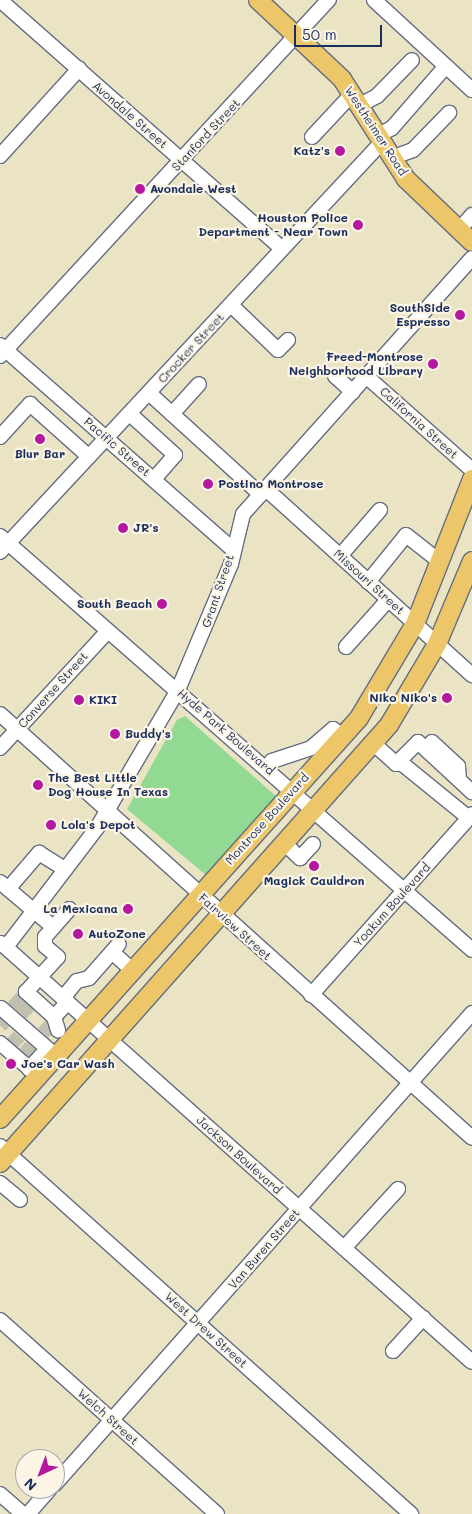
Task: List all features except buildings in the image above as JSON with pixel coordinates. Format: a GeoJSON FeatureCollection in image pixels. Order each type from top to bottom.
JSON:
{"type":"FeatureCollection","features":[{"type":"Feature","properties":{"kind":"main road","name":"Westheimer Road"},"geometry":{"type":"LineString","coordinates":[[258,0],[297,36],[356,99],[391,158],[472,242]]}},
{"type":"Feature","properties":{"kind":"main road","name":"Montrose Boulevard"},"geometry":{"type":"LineString","coordinates":[[0,1119],[26,1029],[88,1020],[294,790],[317,753],[343,736],[387,675],[414,624],[472,479]]}},
{"type":"Feature","properties":{"kind":"main road"},"geometry":{"type":"LineString","coordinates":[[3,1154],[112,1041],[221,915],[374,744],[415,686],[437,644],[472,561]]}},
{"type":"Feature","properties":{"kind":"street","name":"Avondale Street"},"geometry":{"type":"LineString","coordinates":[[0,0],[282,249]]}},
{"type":"Feature","properties":{"kind":"street","name":"Stanford Street"},"geometry":{"type":"LineString","coordinates":[[2,351],[182,161],[329,0]]}},
{"type":"Feature","properties":{"kind":"street"},"geometry":{"type":"LineString","coordinates":[[374,0],[472,90]]}},
{"type":"Feature","properties":{"kind":"street"},"geometry":{"type":"LineString","coordinates":[[312,137],[356,99],[377,96],[412,60]]}},
{"type":"Feature","properties":{"kind":"street","name":"Crocker Street"},"geometry":{"type":"LineString","coordinates":[[2,544],[87,455],[108,438],[282,249],[379,139],[392,128],[446,66]]}},
{"type":"Feature","properties":{"kind":"street"},"geometry":{"type":"LineString","coordinates":[[0,156],[79,69]]}},
{"type":"Feature","properties":{"kind":"street"},"geometry":{"type":"LineString","coordinates":[[391,158],[413,150],[449,113]]}},
{"type":"Feature","properties":{"kind":"street"},"geometry":{"type":"LineString","coordinates":[[459,230],[472,215]]}},
{"type":"Feature","properties":{"kind":"street","name":"Grant Street"},"geometry":{"type":"LineString","coordinates":[[3,945],[33,912],[108,812],[178,690],[210,620],[243,514],[472,258]]}},
{"type":"Feature","properties":{"kind":"street"},"geometry":{"type":"LineString","coordinates":[[231,305],[278,350],[288,340]]}},
{"type":"Feature","properties":{"kind":"street","name":"Pacific Street"},"geometry":{"type":"LineString","coordinates":[[2,351],[108,438],[233,550]]}},
{"type":"Feature","properties":{"kind":"street"},"geometry":{"type":"LineString","coordinates":[[335,376],[353,392]]}},
{"type":"Feature","properties":{"kind":"street","name":"California Street"},"geometry":{"type":"LineString","coordinates":[[367,377],[472,470]]}},
{"type":"Feature","properties":{"kind":"street"},"geometry":{"type":"LineString","coordinates":[[172,414],[199,384]]}},
{"type":"Feature","properties":{"kind":"street","name":"Missouri Street"},"geometry":{"type":"LineString","coordinates":[[149,393],[340,556],[472,675]]}},
{"type":"Feature","properties":{"kind":"street"},"geometry":{"type":"LineString","coordinates":[[0,437],[30,404],[87,455]]}},
{"type":"Feature","properties":{"kind":"street"},"geometry":{"type":"LineString","coordinates":[[130,414],[176,455],[154,479]]}},
{"type":"Feature","properties":{"kind":"street"},"geometry":{"type":"LineString","coordinates":[[340,556],[380,510]]}},
{"type":"Feature","properties":{"kind":"street"},"geometry":{"type":"LineString","coordinates":[[368,582],[406,535],[439,562]]}},
{"type":"Feature","properties":{"kind":"street","name":"Hyde Park Boulevard"},"geometry":{"type":"LineString","coordinates":[[2,544],[106,633],[178,690],[316,809],[472,950]]}},
{"type":"Feature","properties":{"kind":"street"},"geometry":{"type":"LineString","coordinates":[[346,647],[388,600]]}},
{"type":"Feature","properties":{"kind":"street","name":"Converse Street"},"geometry":{"type":"LineString","coordinates":[[0,748],[106,633]]}},
{"type":"Feature","properties":{"kind":"street","name":"Fairview Street"},"geometry":{"type":"LineString","coordinates":[[0,714],[198,895],[472,1138]]}},
{"type":"Feature","properties":{"kind":"street"},"geometry":{"type":"LineString","coordinates":[[374,744],[396,764],[418,742],[472,792]]}},
{"type":"Feature","properties":{"kind":"street"},"geometry":{"type":"LineString","coordinates":[[267,767],[272,761],[317,753]]}},
{"type":"Feature","properties":{"kind":"street"},"geometry":{"type":"LineString","coordinates":[[400,762],[470,816]]}},
{"type":"Feature","properties":{"kind":"street","name":"Yoakum Boulevard"},"geometry":{"type":"LineString","coordinates":[[311,995],[470,816]]}},
{"type":"Feature","properties":{"kind":"street"},"geometry":{"type":"LineString","coordinates":[[285,844],[300,858],[313,844]]}},
{"type":"Feature","properties":{"kind":"street"},"geometry":{"type":"LineString","coordinates":[[53,928],[4,886],[39,853],[65,869]]}},
{"type":"Feature","properties":{"kind":"street"},"geometry":{"type":"LineString","coordinates":[[26,1029],[40,977],[58,957],[45,946],[45,937],[69,909]]}},
{"type":"Feature","properties":{"kind":"street","name":"Jackson Boulevard"},"geometry":{"type":"LineString","coordinates":[[3,945],[472,1362]]}},
{"type":"Feature","properties":{"kind":"street"},"geometry":{"type":"LineString","coordinates":[[26,1029],[66,1000],[116,948],[132,970]]}},
{"type":"Feature","properties":{"kind":"street","name":"Van Buren Street"},"geometry":{"type":"LineString","coordinates":[[65,1472],[472,1013]]}},
{"type":"Feature","properties":{"kind":"street","name":"West Drew Street"},"geometry":{"type":"LineString","coordinates":[[3,1154],[198,1323],[411,1514]]}},
{"type":"Feature","properties":{"kind":"street"},"geometry":{"type":"LineString","coordinates":[[0,1183],[20,1200]]}},
{"type":"Feature","properties":{"kind":"street"},"geometry":{"type":"LineString","coordinates":[[344,1248],[398,1190]]}},
{"type":"Feature","properties":{"kind":"street"},"geometry":{"type":"LineString","coordinates":[[393,1351],[423,1318]]}},
{"type":"Feature","properties":{"kind":"street","name":"Welch Street"},"geometry":{"type":"LineString","coordinates":[[0,1320],[217,1514]]}},
{"type":"Feature","properties":{"kind":"street"},"geometry":{"type":"LineString","coordinates":[[0,1494],[23,1514]]}},
{"type":"Feature","properties":{"kind":"street"},"geometry":{"type":"LineString","coordinates":[[28,1514],[41,1499]]}},
{"type":"Feature","properties":{"kind":"green space"},"geometry":{"type":"Polygon","coordinates":[[[185,716],[278,798],[207,876],[127,809],[177,720],[185,716]]]}},
{"type":"Feature","properties":{"kind":"tunnel"},"geometry":{"type":"LineString","coordinates":[[13,1007],[22,997]]}},
{"type":"Feature","properties":{"kind":"tunnel"},"geometry":{"type":"LineString","coordinates":[[21,1014],[30,1005]]}},
{"type":"Feature","properties":{"kind":"tunnel"},"geometry":{"type":"LineString","coordinates":[[0,1026],[4,1022]]}},
{"type":"Feature","properties":{"kind":"tunnel"},"geometry":{"type":"LineString","coordinates":[[43,1033],[52,1024]]}},
{"type":"Feature","properties":{"kind":"tunnel"},"geometry":{"type":"LineString","coordinates":[[11,1045],[19,1036]]}},
{"type":"Feature","properties":{"kind":"tunnel"},"geometry":{"type":"LineString","coordinates":[[23,1056],[31,1046]]}},
{"type":"Feature","properties":{"kind":"place","name":"Katz's"},"geometry":{"type":"Point","coordinates":[340,151]}},
{"type":"Feature","properties":{"kind":"place","name":"Avondale West"},"geometry":{"type":"Point","coordinates":[140,189]}},
{"type":"Feature","properties":{"kind":"place","name":"Houston Police Department - Near Town"},"geometry":{"type":"Point","coordinates":[358,225]}},
{"type":"Feature","properties":{"kind":"place","name":"SouthSide Espresso"},"geometry":{"type":"Point","coordinates":[460,315]}},
{"type":"Feature","properties":{"kind":"place","name":"Freed-Montrose Neighborhood Library"},"geometry":{"type":"Point","coordinates":[433,364]}},
{"type":"Feature","properties":{"kind":"place","name":"Blur Bar"},"geometry":{"type":"Point","coordinates":[40,439]}},
{"type":"Feature","properties":{"kind":"place","name":"Postino Montrose"},"geometry":{"type":"Point","coordinates":[208,484]}},
{"type":"Feature","properties":{"kind":"place","name":"JR's"},"geometry":{"type":"Point","coordinates":[123,528]}},
{"type":"Feature","properties":{"kind":"place","name":"South Beach"},"geometry":{"type":"Point","coordinates":[162,604]}},
{"type":"Feature","properties":{"kind":"place","name":"Niko Niko's"},"geometry":{"type":"Point","coordinates":[447,698]}},
{"type":"Feature","properties":{"kind":"place","name":"KIKI"},"geometry":{"type":"Point","coordinates":[79,700]}},
{"type":"Feature","properties":{"kind":"place","name":"Buddy's"},"geometry":{"type":"Point","coordinates":[115,734]}},
{"type":"Feature","properties":{"kind":"place","name":"The Best Little Dog House In Texas"},"geometry":{"type":"Point","coordinates":[38,785]}},
{"type":"Feature","properties":{"kind":"place","name":"Lola's Depot"},"geometry":{"type":"Point","coordinates":[51,825]}},
{"type":"Feature","properties":{"kind":"place","name":"Magick Cauldron"},"geometry":{"type":"Point","coordinates":[314,866]}},
{"type":"Feature","properties":{"kind":"place","name":"La Mexicana"},"geometry":{"type":"Point","coordinates":[128,909]}},
{"type":"Feature","properties":{"kind":"place","name":"AutoZone"},"geometry":{"type":"Point","coordinates":[78,934]}},
{"type":"Feature","properties":{"kind":"place","name":"Joe's Car Wash"},"geometry":{"type":"Point","coordinates":[11,1064]}}]}
